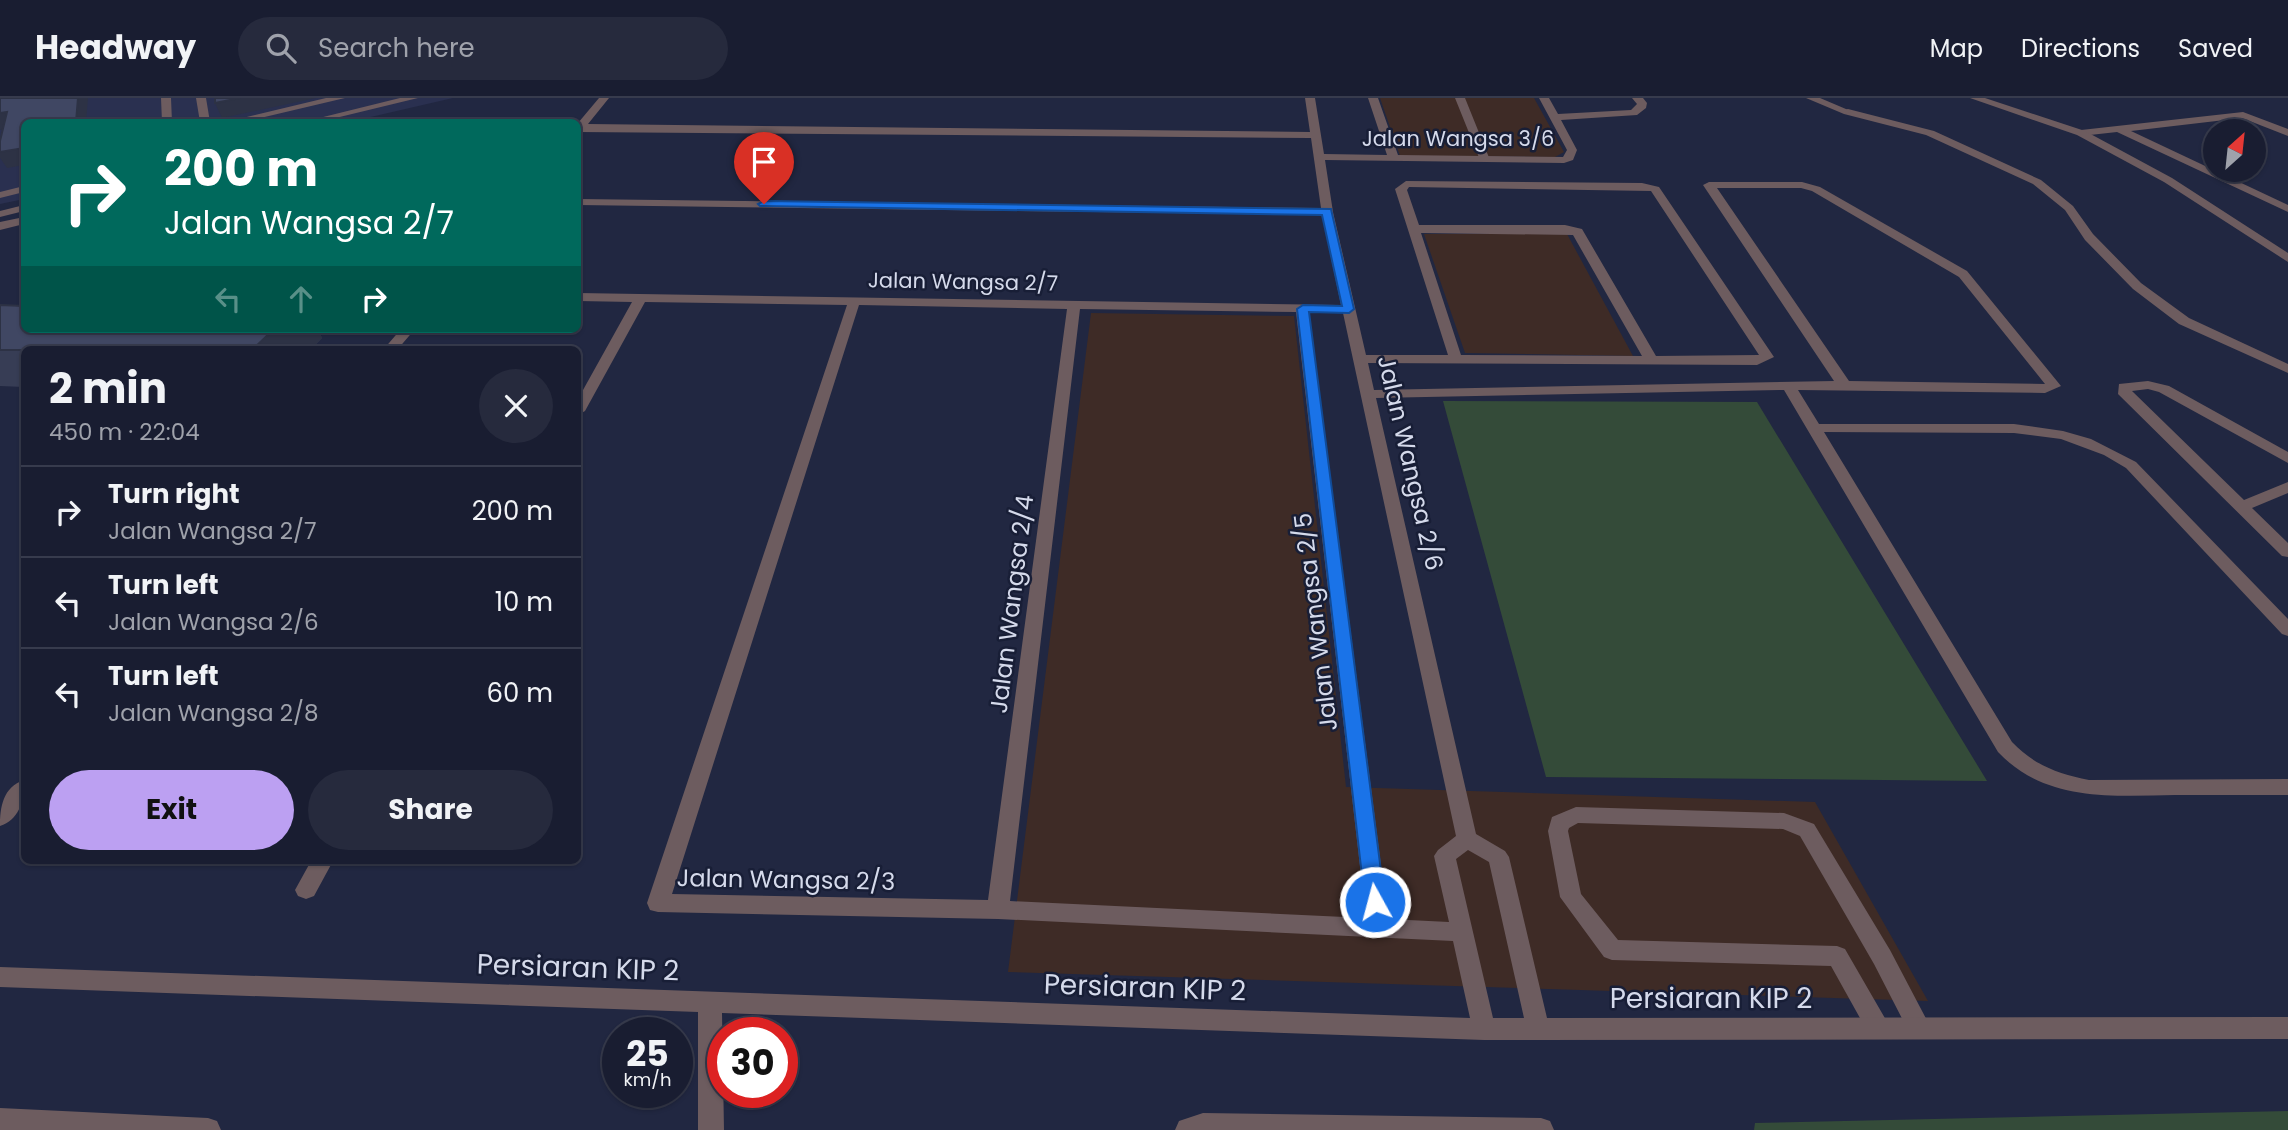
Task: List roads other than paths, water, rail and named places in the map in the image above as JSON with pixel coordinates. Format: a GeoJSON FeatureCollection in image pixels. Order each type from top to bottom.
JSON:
{"type":"FeatureCollection","features":[{"type":"Feature","properties":{"kind":"street"},"geometry":{"type":"LineString","coordinates":[[166,98],[167,119]]}},
{"type":"Feature","properties":{"kind":"street"},"geometry":{"type":"LineString","coordinates":[[201,98],[204,119]]}},
{"type":"Feature","properties":{"kind":"street"},"geometry":{"type":"LineString","coordinates":[[245,119],[340,98]]}},
{"type":"Feature","properties":{"kind":"street"},"geometry":{"type":"LineString","coordinates":[[321,119],[413,98]]}},
{"type":"Feature","properties":{"kind":"street"},"geometry":{"type":"LineString","coordinates":[[581,125],[604,98]]}},
{"type":"Feature","properties":{"kind":"street","name":"Jalan Wangsa 2/6"},"geometry":{"type":"LineString","coordinates":[[1310,98],[1314,135],[1321,157],[1327,212],[1468,839]]}},
{"type":"Feature","properties":{"kind":"street"},"geometry":{"type":"LineString","coordinates":[[1373,98],[1394,159]]}},
{"type":"Feature","properties":{"kind":"street"},"geometry":{"type":"LineString","coordinates":[[1460,98],[1485,160]]}},
{"type":"Feature","properties":{"kind":"street","name":"Jalan Wangsa 3/6"},"geometry":{"type":"LineString","coordinates":[[1321,157],[1555,161],[1569,158],[1572,150],[1544,98]]}},
{"type":"Feature","properties":{"kind":"street"},"geometry":{"type":"LineString","coordinates":[[1555,117],[1633,113],[1641,108],[1642,103],[1637,98]]}},
{"type":"Feature","properties":{"kind":"street"},"geometry":{"type":"LineString","coordinates":[[1811,98],[1848,112],[1930,133],[2037,182],[2069,208],[2115,265],[2175,314],[2288,369]]}},
{"type":"Feature","properties":{"kind":"street"},"geometry":{"type":"LineString","coordinates":[[1975,98],[2081,133],[2168,180],[2288,258]]}},
{"type":"Feature","properties":{"kind":"street"},"geometry":{"type":"LineString","coordinates":[[369,108],[376,119]]}},
{"type":"Feature","properties":{"kind":"street"},"geometry":{"type":"LineString","coordinates":[[2081,133],[2243,115],[2288,133]]}},
{"type":"Feature","properties":{"kind":"street"},"geometry":{"type":"LineString","coordinates":[[581,128],[1314,135]]}},
{"type":"Feature","properties":{"kind":"street"},"geometry":{"type":"LineString","coordinates":[[2119,129],[2288,209]]}},
{"type":"Feature","properties":{"kind":"street"},"geometry":{"type":"LineString","coordinates":[[1360,359],[1651,362],[1757,361],[1767,357],[1655,189],[1643,186],[1406,184],[1401,189],[1455,358]]}},
{"type":"Feature","properties":{"kind":"street"},"geometry":{"type":"LineString","coordinates":[[1368,394],[1844,385],[2045,389],[2054,386],[1963,274],[1828,195],[1802,185],[1709,186],[1844,385]]}},
{"type":"Feature","properties":{"kind":"street"},"geometry":{"type":"LineString","coordinates":[[0,195],[21,190]]}},
{"type":"Feature","properties":{"kind":"street"},"geometry":{"type":"LineString","coordinates":[[581,202],[1327,212]]}},
{"type":"Feature","properties":{"kind":"street"},"geometry":{"type":"LineString","coordinates":[[0,214],[21,209]]}},
{"type":"Feature","properties":{"kind":"street"},"geometry":{"type":"LineString","coordinates":[[0,226],[21,222]]}},
{"type":"Feature","properties":{"kind":"street"},"geometry":{"type":"LineString","coordinates":[[1414,229],[1565,229],[1578,232],[1651,362]]}},
{"type":"Feature","properties":{"kind":"street","name":"Jalan Wangsa 2/7"},"geometry":{"type":"LineString","coordinates":[[581,297],[1349,309]]}},
{"type":"Feature","properties":{"kind":"street"},"geometry":{"type":"LineString","coordinates":[[581,406],[641,298]]}},
{"type":"Feature","properties":{"kind":"street","name":"Jalan Wangsa 2/3"},"geometry":{"type":"LineString","coordinates":[[854,302],[658,904],[998,910],[1462,932]]}},
{"type":"Feature","properties":{"kind":"street","name":"Jalan Wangsa 2/4"},"geometry":{"type":"LineString","coordinates":[[998,910],[1074,305]]}},
{"type":"Feature","properties":{"kind":"street","name":"Jalan Wangsa 2/5"},"geometry":{"type":"LineString","coordinates":[[1303,309],[1378,929]]}},
{"type":"Feature","properties":{"kind":"street"},"geometry":{"type":"LineString","coordinates":[[1789,386],[2005,747],[2018,762],[2064,784],[2089,788],[2288,787]]}},
{"type":"Feature","properties":{"kind":"street"},"geometry":{"type":"LineString","coordinates":[[2288,458],[2156,386],[2124,387],[2125,394],[2288,552]]}},
{"type":"Feature","properties":{"kind":"street"},"geometry":{"type":"LineString","coordinates":[[1815,428],[2038,429],[2078,438],[2109,450],[2131,465],[2288,630]]}},
{"type":"Feature","properties":{"kind":"street"},"geometry":{"type":"LineString","coordinates":[[2241,507],[2288,487]]}},
{"type":"Feature","properties":{"kind":"street"},"geometry":{"type":"LineString","coordinates":[[0,818],[21,792]]}},
{"type":"Feature","properties":{"kind":"street"},"geometry":{"type":"LineString","coordinates":[[1878,1028],[1837,956],[1612,950],[1571,897],[1558,831],[1559,823],[1576,815],[1590,815],[1784,821],[1807,830],[1882,957],[1919,1028]]}},
{"type":"Feature","properties":{"kind":"street"},"geometry":{"type":"LineString","coordinates":[[1484,1029],[1445,856],[1468,839],[1498,857],[1538,1028]]}},
{"type":"Feature","properties":{"kind":"street"},"geometry":{"type":"LineString","coordinates":[[306,890],[320,864]]}},
{"type":"Feature","properties":{"kind":"street","name":"Persiaran KIP 2"},"geometry":{"type":"LineString","coordinates":[[0,977],[1484,1029],[2288,1028]]}},
{"type":"Feature","properties":{"kind":"street"},"geometry":{"type":"LineString","coordinates":[[710,1002],[711,1130]]}},
{"type":"Feature","properties":{"kind":"street"},"geometry":{"type":"LineString","coordinates":[[3,1123],[208,1130]]}},
{"type":"Feature","properties":{"kind":"street"},"geometry":{"type":"LineString","coordinates":[[1188,1130],[1203,1125],[1541,1130]]}}]}
